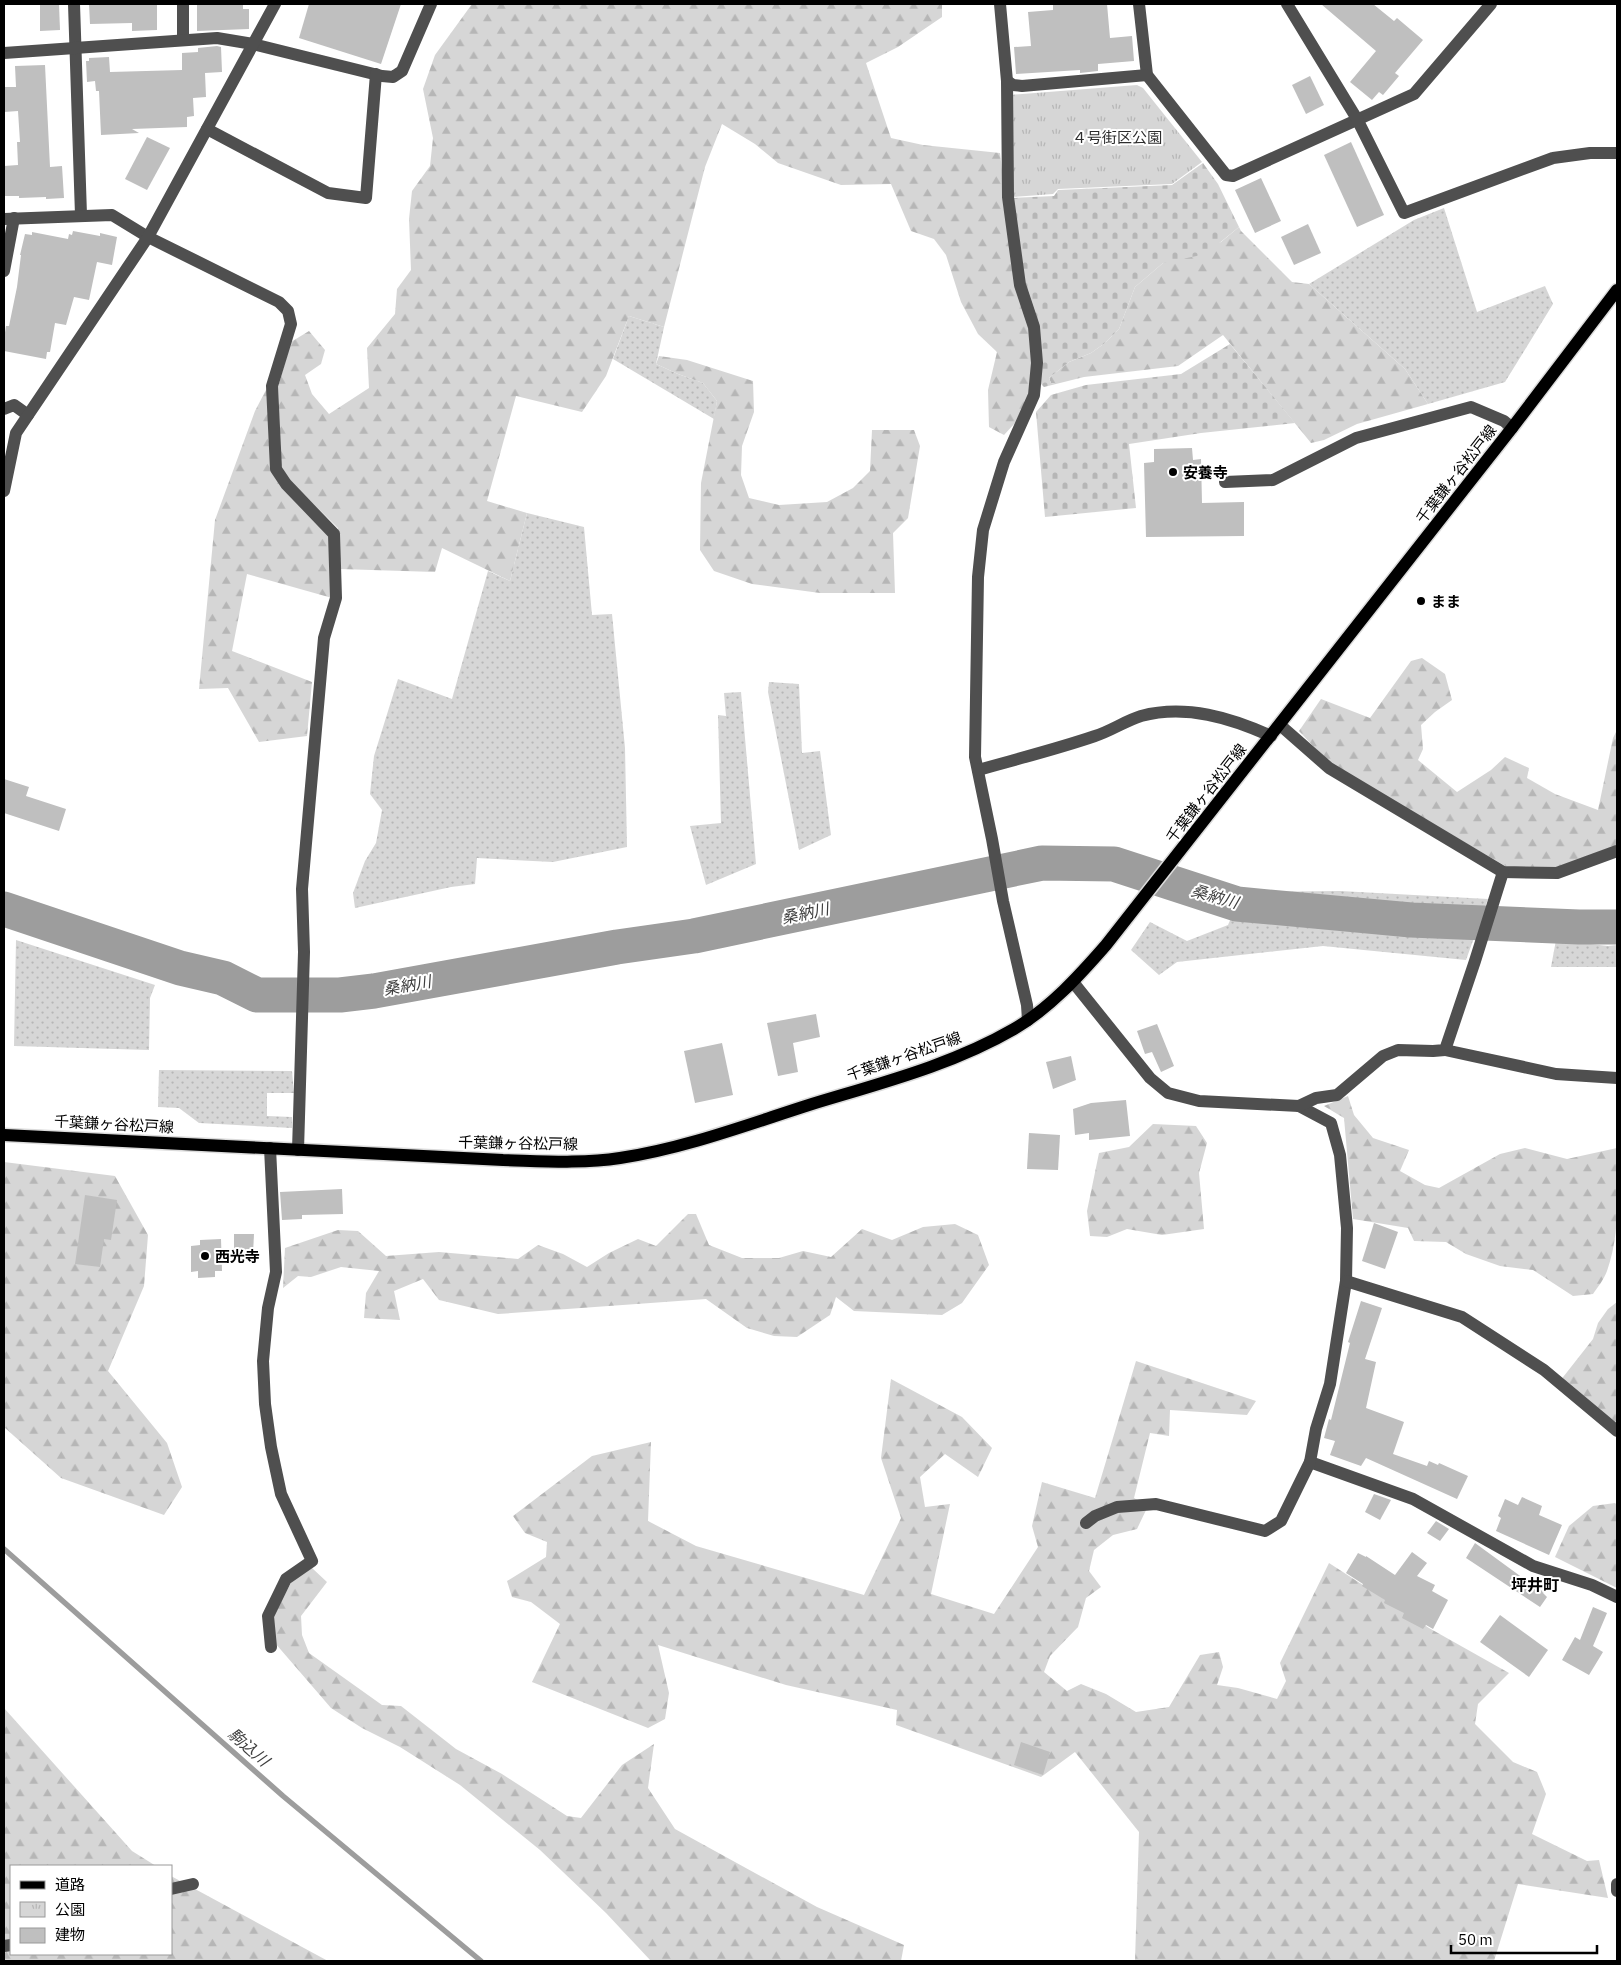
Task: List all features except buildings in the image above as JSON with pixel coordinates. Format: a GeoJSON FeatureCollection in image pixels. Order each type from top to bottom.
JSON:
{"type":"FeatureCollection","features":[{"type":"Feature","properties":{"kind":"main road","name":"千葉鎌ヶ谷松戸線"},"geometry":{"type":"LineString","coordinates":[[4,1136],[502,1160],[570,1161],[618,1159],[675,1148],[935,1066],[978,1048],[1028,1020],[1074,982],[1175,859],[1512,428],[1617,290]]}},
{"type":"Feature","properties":{"kind":"street"},"geometry":{"type":"LineString","coordinates":[[74,4],[81,216]]}},
{"type":"Feature","properties":{"kind":"street"},"geometry":{"type":"LineString","coordinates":[[183,4],[183,40]]}},
{"type":"Feature","properties":{"kind":"street"},"geometry":{"type":"LineString","coordinates":[[4,491],[16,433],[148,237],[275,4]]}},
{"type":"Feature","properties":{"kind":"street"},"geometry":{"type":"LineString","coordinates":[[4,53],[217,38],[253,44],[376,74],[393,76],[402,71],[431,4]]}},
{"type":"Feature","properties":{"kind":"street"},"geometry":{"type":"LineString","coordinates":[[1000,4],[1007,81],[1008,197],[1020,285],[1034,327],[1037,363],[1034,396],[1004,462],[983,530],[978,577],[975,756],[1003,901],[1027,1005],[1028,1020]]}},
{"type":"Feature","properties":{"kind":"street"},"geometry":{"type":"LineString","coordinates":[[1140,4],[1147,75],[1226,175],[1233,176],[1414,94],[1491,4]]}},
{"type":"Feature","properties":{"kind":"street"},"geometry":{"type":"LineString","coordinates":[[1287,4],[1357,119],[1404,214],[1553,158],[1590,153],[1617,153]]}},
{"type":"Feature","properties":{"kind":"street"},"geometry":{"type":"LineString","coordinates":[[207,129],[328,193],[366,198],[376,74]]}},
{"type":"Feature","properties":{"kind":"street"},"geometry":{"type":"LineString","coordinates":[[1007,81],[1022,86],[1147,75]]}},
{"type":"Feature","properties":{"kind":"street"},"geometry":{"type":"LineString","coordinates":[[4,271],[9,218],[112,215],[148,237],[279,302],[288,311],[291,324],[272,386],[276,469],[286,484],[334,534],[336,598],[324,638],[302,889],[304,952],[298,1150]]}},
{"type":"Feature","properties":{"kind":"street"},"geometry":{"type":"LineString","coordinates":[[4,409],[14,405],[28,415]]}},
{"type":"Feature","properties":{"kind":"street"},"geometry":{"type":"LineString","coordinates":[[1225,482],[1273,480],[1356,438],[1471,407],[1504,421],[1512,428]]}},
{"type":"Feature","properties":{"kind":"street"},"geometry":{"type":"LineString","coordinates":[[978,770],[1096,736],[1141,717],[1163,712],[1202,713],[1225,718],[1271,736]]}},
{"type":"Feature","properties":{"kind":"street"},"geometry":{"type":"LineString","coordinates":[[1280,725],[1329,768],[1503,872],[1557,873],[1617,851]]}},
{"type":"Feature","properties":{"kind":"street"},"geometry":{"type":"LineString","coordinates":[[1445,1050],[1503,872]]}},
{"type":"Feature","properties":{"kind":"street"},"geometry":{"type":"LineString","coordinates":[[1074,982],[1150,1078],[1168,1092],[1199,1101],[1299,1106],[1331,1123],[1340,1155],[1347,1228],[1346,1281],[1330,1384],[1316,1429],[1310,1462],[1281,1521],[1265,1531],[1156,1504],[1117,1507],[1095,1516],[1086,1523]]}},
{"type":"Feature","properties":{"kind":"street"},"geometry":{"type":"LineString","coordinates":[[1299,1106],[1316,1098],[1337,1094],[1383,1056],[1398,1050],[1445,1050],[1556,1074],[1617,1078]]}},
{"type":"Feature","properties":{"kind":"street"},"geometry":{"type":"LineString","coordinates":[[270,1148],[276,1272],[268,1308],[263,1352],[265,1404],[271,1447],[281,1494],[312,1561],[286,1580],[268,1616],[271,1647]]}},
{"type":"Feature","properties":{"kind":"street"},"geometry":{"type":"LineString","coordinates":[[1346,1281],[1462,1317],[1544,1370],[1617,1431]]}},
{"type":"Feature","properties":{"kind":"street"},"geometry":{"type":"LineString","coordinates":[[1310,1462],[1413,1499],[1533,1566],[1592,1585],[1617,1597]]}},
{"type":"Feature","properties":{"kind":"street"},"geometry":{"type":"LineString","coordinates":[[172,1889],[193,1884]]}},
{"type":"Feature","properties":{"kind":"street"},"geometry":{"type":"LineString","coordinates":[[1617,1884],[1617,1891]]}},
{"type":"Feature","properties":{"kind":"green space"},"geometry":{"type":"Polygon","coordinates":[[[472,4],[942,4],[942,17],[898,47],[866,63],[891,138],[923,145],[1000,153],[1015,284],[1029,328],[1032,361],[1031,391],[1015,423],[1004,435],[989,427],[988,390],[997,352],[978,334],[961,302],[946,255],[934,239],[911,231],[891,184],[841,185],[778,163],[755,144],[722,124],[705,167],[664,327],[629,316],[606,376],[582,412],[516,396],[487,501],[527,513],[510,581],[442,548],[435,572],[340,569],[338,528],[288,479],[281,465],[278,387],[291,342],[309,331],[325,350],[321,364],[305,375],[312,394],[329,414],[369,388],[367,348],[395,314],[397,289],[411,270],[409,219],[412,191],[430,166],[433,138],[423,89],[435,55],[472,4]]]}},
{"type":"Feature","properties":{"kind":"green space","name":"４号街区公園"},"geometry":{"type":"Polygon","coordinates":[[[1137,85],[1143,88],[1202,162],[1172,184],[1058,189],[1053,194],[1013,197],[1010,95],[1137,85]]]}},
{"type":"Feature","properties":{"kind":"green space"},"geometry":{"type":"Polygon","coordinates":[[[1203,163],[1218,184],[1239,227],[1206,254],[1163,263],[1135,287],[1119,329],[1105,343],[1091,353],[1069,362],[1049,378],[1051,383],[1056,384],[1044,387],[1041,384],[1021,282],[1013,198],[1054,196],[1058,190],[1172,185],[1203,163]]]}},
{"type":"Feature","properties":{"kind":"green space"},"geometry":{"type":"Polygon","coordinates":[[[1444,208],[1477,312],[1545,286],[1553,304],[1505,382],[1428,404],[1405,369],[1309,284],[1414,220],[1444,208]]]}},
{"type":"Feature","properties":{"kind":"green space"},"geometry":{"type":"Polygon","coordinates":[[[1239,227],[1292,282],[1309,284],[1405,369],[1428,404],[1357,424],[1324,440],[1311,443],[1223,335],[1178,366],[1084,377],[1056,384],[1051,383],[1049,378],[1069,362],[1091,353],[1105,343],[1119,329],[1135,287],[1163,263],[1221,242],[1239,227]]]}},
{"type":"Feature","properties":{"kind":"green space"},"geometry":{"type":"Polygon","coordinates":[[[629,316],[664,327],[656,364],[703,383],[717,401],[714,419],[613,359],[629,316]]]}},
{"type":"Feature","properties":{"kind":"green space"},"geometry":{"type":"Polygon","coordinates":[[[1230,344],[1295,423],[1201,433],[1129,444],[1136,508],[1045,517],[1036,412],[1051,395],[1086,385],[1181,374],[1230,344]]]}},
{"type":"Feature","properties":{"kind":"green space"},"geometry":{"type":"Polygon","coordinates":[[[659,356],[687,360],[753,381],[754,412],[742,446],[741,475],[749,498],[779,505],[827,502],[853,488],[870,471],[872,430],[914,430],[920,446],[908,518],[893,533],[895,593],[820,593],[752,584],[714,571],[700,550],[701,483],[717,401],[703,383],[656,364],[659,356]]]}},
{"type":"Feature","properties":{"kind":"green space"},"geometry":{"type":"Polygon","coordinates":[[[268,386],[273,469],[330,536],[332,598],[247,574],[232,651],[312,682],[307,736],[259,742],[228,688],[199,689],[215,520],[255,411],[268,386]]]}},
{"type":"Feature","properties":{"kind":"green space"},"geometry":{"type":"Polygon","coordinates":[[[527,513],[584,527],[592,615],[612,614],[625,748],[627,847],[553,862],[477,858],[475,884],[451,887],[355,908],[353,893],[365,861],[376,843],[382,810],[370,794],[374,756],[398,679],[452,699],[488,571],[510,581],[527,513]]]}},
{"type":"Feature","properties":{"kind":"green space"},"geometry":{"type":"Polygon","coordinates":[[[1422,658],[1445,674],[1452,700],[1421,725],[1423,749],[1418,760],[1457,792],[1491,770],[1505,757],[1529,768],[1527,778],[1555,794],[1598,810],[1613,738],[1617,730],[1617,845],[1558,867],[1507,867],[1330,764],[1299,731],[1321,699],[1370,718],[1411,661],[1422,658]]]}},
{"type":"Feature","properties":{"kind":"green space"},"geometry":{"type":"Polygon","coordinates":[[[769,682],[799,684],[802,753],[820,751],[831,835],[799,850],[768,692],[769,682]]]}},
{"type":"Feature","properties":{"kind":"green space"},"geometry":{"type":"Polygon","coordinates":[[[741,692],[756,864],[706,885],[690,826],[721,823],[718,715],[726,716],[724,693],[741,692]]]}},
{"type":"Feature","properties":{"kind":"green space"},"geometry":{"type":"Polygon","coordinates":[[[1340,891],[1488,899],[1466,960],[1323,946],[1177,962],[1159,975],[1131,950],[1150,922],[1187,941],[1228,925],[1237,904],[1250,892],[1340,891]]]}},
{"type":"Feature","properties":{"kind":"green space"},"geometry":{"type":"Polygon","coordinates":[[[16,940],[155,985],[150,998],[149,1050],[14,1046],[16,940]]]}},
{"type":"Feature","properties":{"kind":"green space"},"geometry":{"type":"Polygon","coordinates":[[[1556,940],[1608,946],[1617,945],[1617,967],[1551,967],[1556,940]]]}},
{"type":"Feature","properties":{"kind":"green space"},"geometry":{"type":"Polygon","coordinates":[[[159,1070],[292,1071],[294,1093],[267,1093],[267,1116],[292,1117],[292,1128],[199,1123],[179,1108],[158,1107],[159,1070]]]}},
{"type":"Feature","properties":{"kind":"green space"},"geometry":{"type":"Polygon","coordinates":[[[1348,1096],[1354,1115],[1373,1138],[1409,1150],[1400,1171],[1425,1185],[1439,1188],[1500,1154],[1525,1148],[1567,1159],[1617,1148],[1617,1210],[1614,1241],[1607,1271],[1593,1294],[1573,1296],[1533,1270],[1500,1266],[1466,1254],[1446,1242],[1414,1241],[1408,1228],[1353,1219],[1344,1118],[1324,1106],[1348,1096]]]}},
{"type":"Feature","properties":{"kind":"green space"},"geometry":{"type":"Polygon","coordinates":[[[1153,1124],[1196,1126],[1207,1143],[1199,1173],[1204,1229],[1162,1235],[1127,1229],[1107,1237],[1090,1236],[1087,1211],[1099,1153],[1129,1147],[1153,1124]]]}},
{"type":"Feature","properties":{"kind":"green space"},"geometry":{"type":"Polygon","coordinates":[[[4,1162],[115,1176],[148,1235],[144,1286],[108,1371],[167,1443],[182,1487],[164,1515],[61,1478],[4,1427],[4,1162]]]}},
{"type":"Feature","properties":{"kind":"green space"},"geometry":{"type":"Polygon","coordinates":[[[688,1214],[696,1214],[709,1245],[742,1258],[779,1258],[803,1251],[831,1257],[862,1229],[892,1240],[923,1227],[955,1224],[978,1235],[989,1265],[962,1303],[942,1315],[854,1311],[836,1297],[830,1315],[797,1337],[774,1336],[747,1328],[706,1299],[498,1314],[439,1300],[423,1279],[394,1291],[400,1320],[364,1318],[366,1293],[379,1271],[341,1267],[311,1277],[298,1276],[283,1288],[285,1248],[338,1230],[358,1231],[386,1256],[439,1252],[518,1259],[538,1245],[563,1254],[587,1267],[609,1253],[638,1239],[656,1246],[688,1214]]]}},
{"type":"Feature","properties":{"kind":"green space"},"geometry":{"type":"Polygon","coordinates":[[[1617,1302],[1617,1423],[1560,1381],[1593,1339],[1598,1323],[1608,1309],[1617,1302]]]}},
{"type":"Feature","properties":{"kind":"green space"},"geometry":{"type":"Polygon","coordinates":[[[1136,1361],[1256,1401],[1247,1415],[1170,1410],[1169,1436],[1150,1433],[1134,1498],[1148,1506],[1137,1529],[1113,1535],[1094,1550],[1089,1571],[1101,1587],[1086,1598],[1078,1627],[1050,1656],[1044,1672],[1067,1691],[1081,1684],[1106,1694],[1136,1712],[1169,1707],[1200,1655],[1219,1652],[1223,1667],[1217,1685],[1238,1688],[1277,1699],[1286,1681],[1280,1663],[1329,1563],[1429,1628],[1509,1673],[1478,1704],[1475,1724],[1513,1762],[1537,1772],[1546,1794],[1532,1834],[1587,1861],[1599,1860],[1608,1898],[1518,1884],[1494,1961],[1135,1961],[1139,1832],[1075,1752],[1041,1777],[896,1725],[897,1710],[786,1685],[658,1645],[669,1693],[665,1719],[648,1728],[532,1682],[560,1624],[531,1602],[512,1597],[507,1581],[546,1557],[547,1542],[525,1533],[513,1516],[592,1456],[651,1442],[648,1521],[696,1546],[864,1595],[901,1518],[881,1458],[891,1379],[962,1417],[992,1448],[978,1477],[945,1454],[920,1477],[925,1507],[950,1504],[931,1594],[994,1614],[1038,1547],[1032,1526],[1042,1482],[1095,1498],[1136,1361]]]}},
{"type":"Feature","properties":{"kind":"green space"},"geometry":{"type":"Polygon","coordinates":[[[1615,1503],[1617,1505],[1617,1588],[1555,1557],[1569,1526],[1593,1506],[1615,1503]]]}},
{"type":"Feature","properties":{"kind":"green space"},"geometry":{"type":"Polygon","coordinates":[[[312,1568],[327,1582],[301,1616],[302,1635],[309,1653],[382,1705],[401,1706],[456,1749],[502,1774],[567,1816],[581,1818],[622,1765],[654,1744],[648,1788],[675,1829],[817,1907],[904,1945],[901,1961],[651,1961],[606,1913],[540,1850],[460,1785],[400,1747],[362,1728],[331,1708],[275,1643],[272,1617],[292,1581],[312,1568]]]}},
{"type":"Feature","properties":{"kind":"green space"},"geometry":{"type":"Polygon","coordinates":[[[4,1708],[132,1851],[154,1865],[10,1865],[10,1955],[172,1955],[172,1877],[328,1961],[4,1961],[4,1708]]]}},
{"type":"Feature","properties":{"kind":"waterway","name":"桑納川"},"geometry":{"type":"LineString","coordinates":[[4,909],[180,968],[223,978],[257,995],[340,995],[374,991],[617,947],[694,936],[1042,863],[1114,864],[1237,904],[1411,920],[1617,927]]}},
{"type":"Feature","properties":{"kind":"waterway","name":"駒込川"},"geometry":{"type":"LineString","coordinates":[[4,1549],[283,1796],[481,1961]]}},
{"type":"Feature","properties":{"kind":"place","name":"安養寺"},"geometry":{"type":"Point","coordinates":[1173,472]}},
{"type":"Feature","properties":{"kind":"place","name":"まま"},"geometry":{"type":"Point","coordinates":[1421,601]}},
{"type":"Feature","properties":{"kind":"place","name":"西光寺"},"geometry":{"type":"Point","coordinates":[205,1256]}},
{"type":"Feature","properties":{"kind":"district","name":"坪井町"},"geometry":{"type":"Point","coordinates":[1535,1585]}}]}
